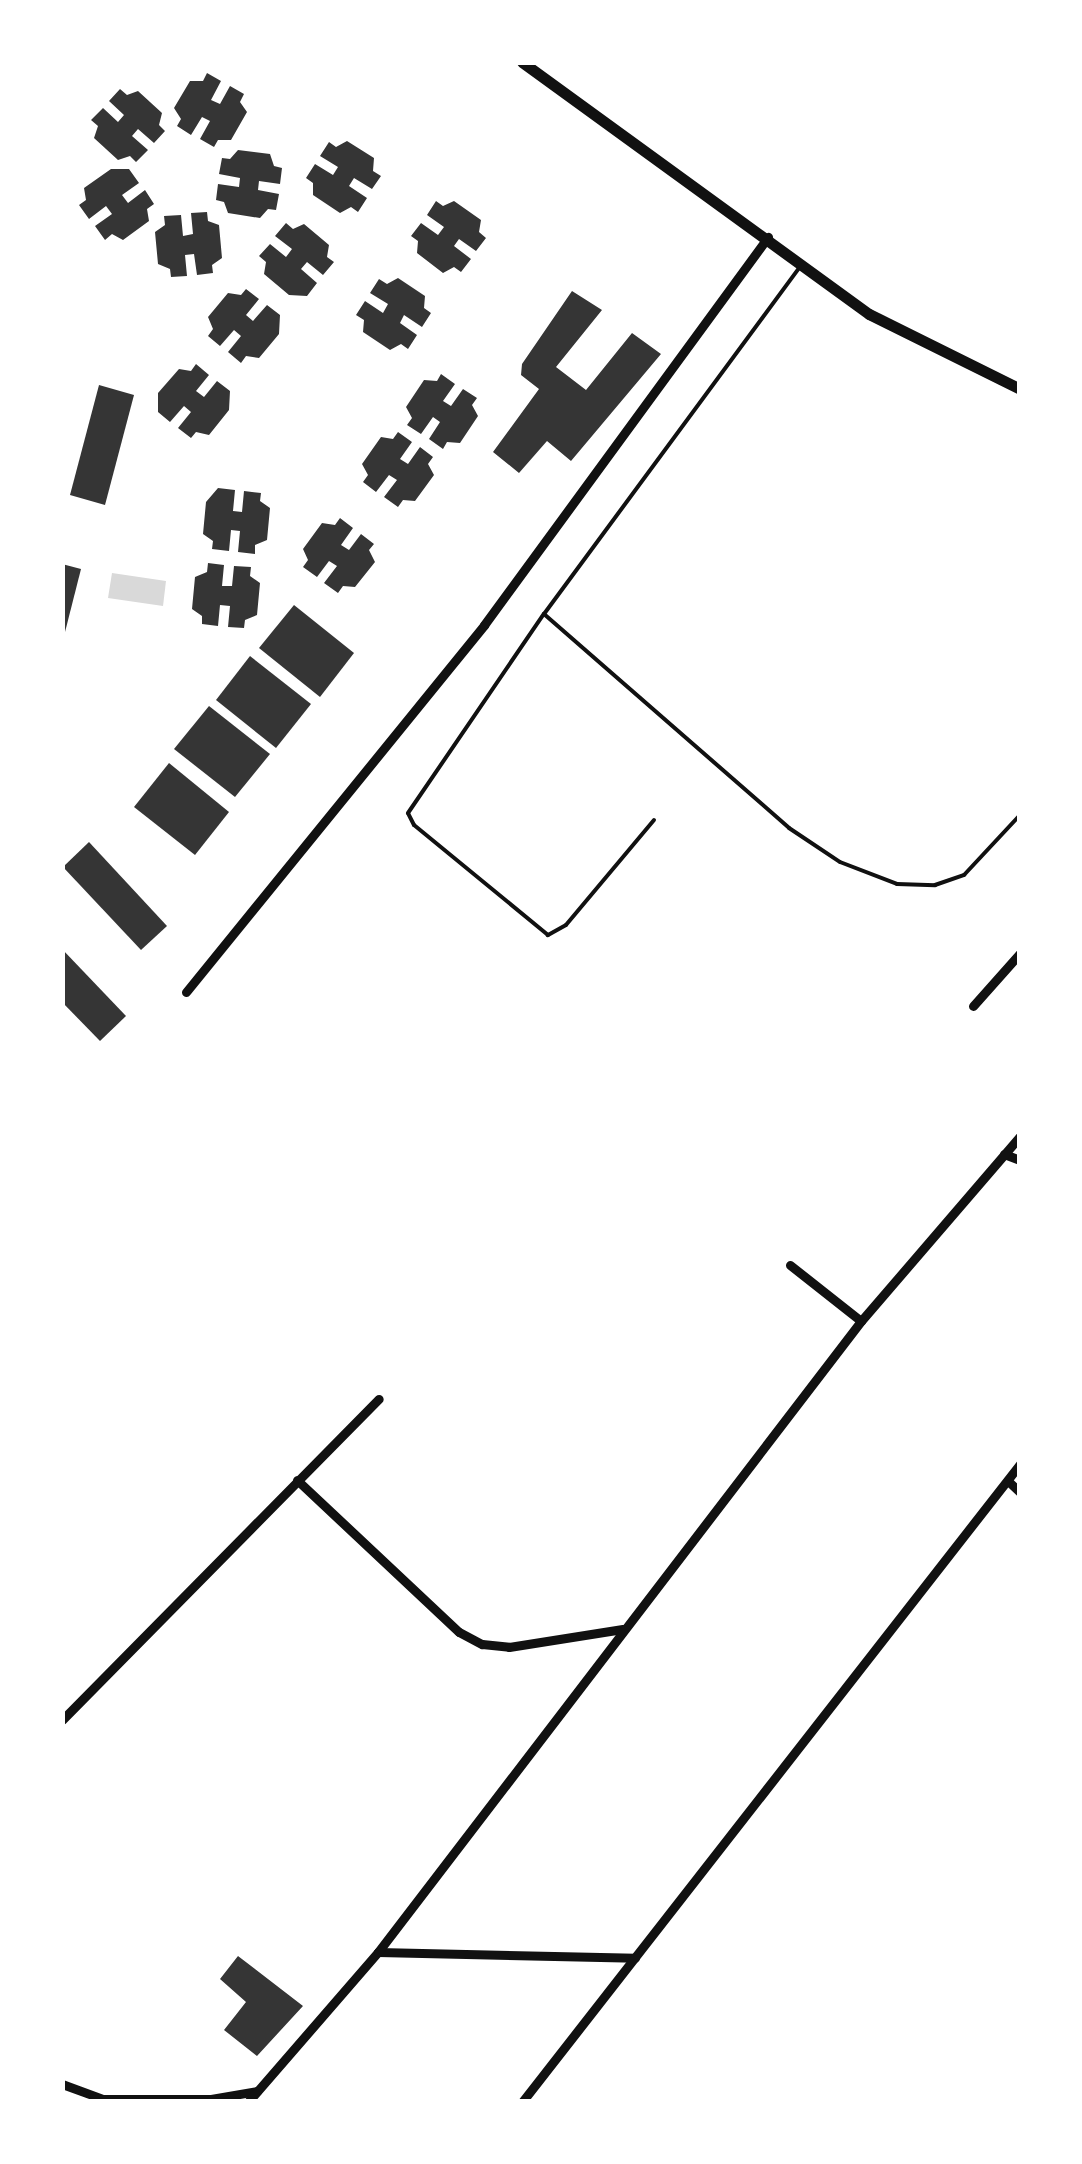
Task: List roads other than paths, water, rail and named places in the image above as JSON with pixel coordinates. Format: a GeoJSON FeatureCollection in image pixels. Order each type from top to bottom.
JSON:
{"type":"FeatureCollection","features":[{"type":"Feature","properties":{"kind":"main road"},"geometry":{"type":"LineString","coordinates":[[522,62],[869,314],[1020,389]]}},
{"type":"Feature","properties":{"kind":"street"},"geometry":{"type":"LineString","coordinates":[[186,992],[484,625],[768,238]]}},
{"type":"Feature","properties":{"kind":"street"},"geometry":{"type":"LineString","coordinates":[[973,1006],[1020,953]]}},
{"type":"Feature","properties":{"kind":"street"},"geometry":{"type":"LineString","coordinates":[[248,2102],[378,1952],[861,1321],[1020,1136]]}},
{"type":"Feature","properties":{"kind":"street"},"geometry":{"type":"LineString","coordinates":[[1004,1154],[1020,1160]]}},
{"type":"Feature","properties":{"kind":"street"},"geometry":{"type":"LineString","coordinates":[[790,1265],[861,1321]]}},
{"type":"Feature","properties":{"kind":"street"},"geometry":{"type":"LineString","coordinates":[[62,1720],[379,1398]]}},
{"type":"Feature","properties":{"kind":"street"},"geometry":{"type":"LineString","coordinates":[[522,2102],[1020,1464]]}},
{"type":"Feature","properties":{"kind":"street"},"geometry":{"type":"LineString","coordinates":[[297,1480],[458,1632],[482,1644],[509,1647],[623,1629]]}},
{"type":"Feature","properties":{"kind":"street"},"geometry":{"type":"LineString","coordinates":[[1008,1481],[1020,1492]]}},
{"type":"Feature","properties":{"kind":"street"},"geometry":{"type":"LineString","coordinates":[[378,1952],[635,1958]]}},
{"type":"Feature","properties":{"kind":"street"},"geometry":{"type":"LineString","coordinates":[[62,2084],[103,2099],[211,2099],[257,2091]]}},
{"type":"Feature","properties":{"kind":"lane"},"geometry":{"type":"LineString","coordinates":[[654,820],[566,925],[548,935],[414,825],[411,803],[544,614],[802,264]]}},
{"type":"Feature","properties":{"kind":"lane"},"geometry":{"type":"LineString","coordinates":[[544,614],[789,828],[840,862],[897,884],[935,885],[964,875],[1020,815]]}}]}
